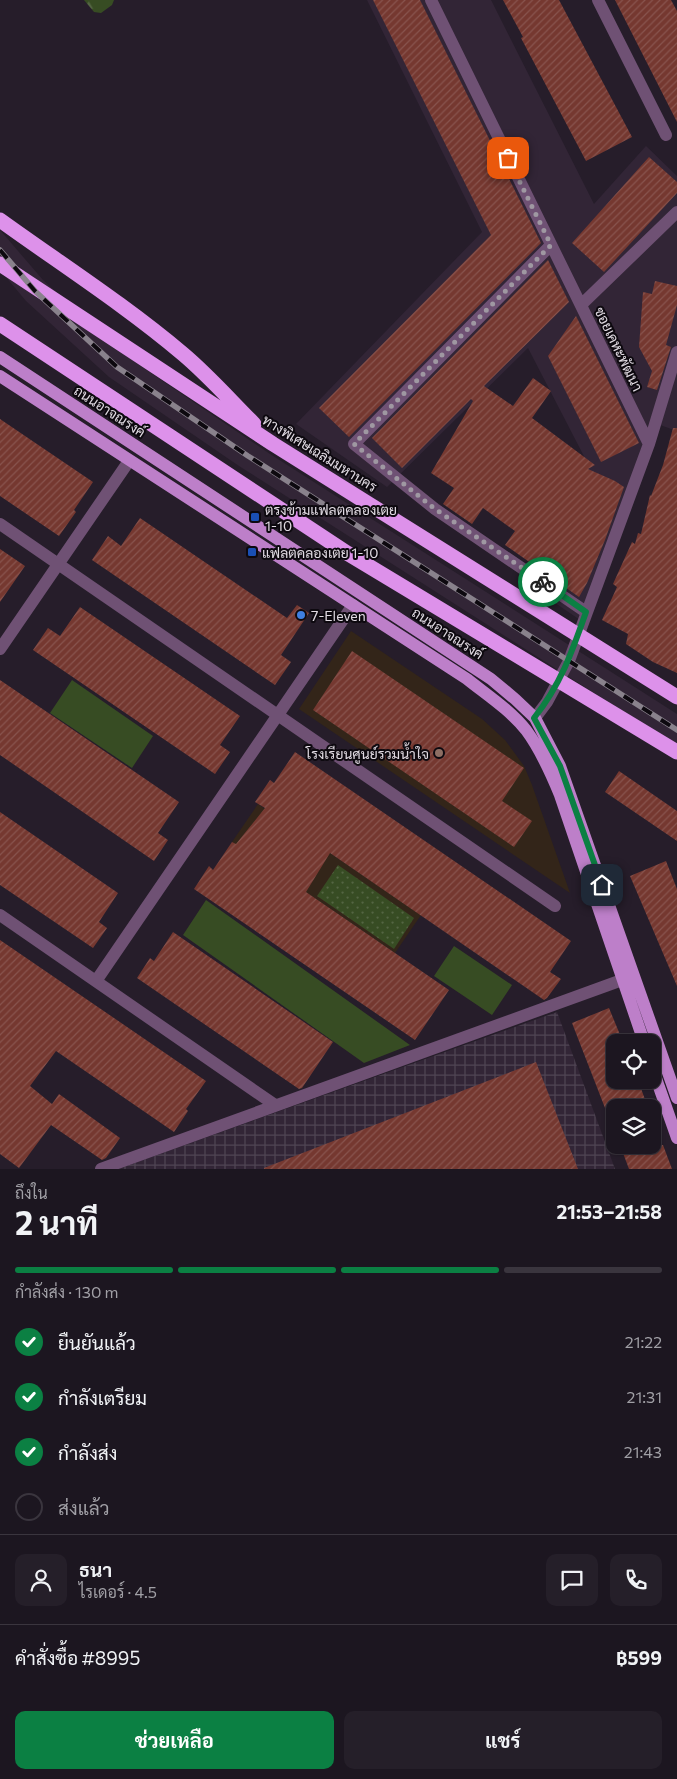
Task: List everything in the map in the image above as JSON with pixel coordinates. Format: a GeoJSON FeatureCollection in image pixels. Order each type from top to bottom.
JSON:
{"type":"FeatureCollection","features":[{"type":"Feature","properties":{"kind":"highway"},"geometry":{"type":"LineString","coordinates":[[0,220],[111,299],[182,353],[274,444]]}},
{"type":"Feature","properties":{"kind":"highway","name":"ทางพิเศษเฉลิมมหานคร"},"geometry":{"type":"LineString","coordinates":[[0,264],[274,444],[677,697]]}},
{"type":"Feature","properties":{"kind":"highway"},"geometry":{"type":"LineString","coordinates":[[0,324],[347,553],[677,752]]}},
{"type":"Feature","properties":{"kind":"main road","name":"ถนนอาจณรงค์"},"geometry":{"type":"LineString","coordinates":[[0,357],[491,680],[534,718],[560,766],[677,1098]]}},
{"type":"Feature","properties":{"kind":"main road","name":"ถนนอาจณรงค์"},"geometry":{"type":"LineString","coordinates":[[0,376],[467,679],[501,706],[526,730],[547,763],[560,795],[641,1034]]}},
{"type":"Feature","properties":{"kind":"main road"},"geometry":{"type":"LineString","coordinates":[[129,461],[138,447]]}},
{"type":"Feature","properties":{"kind":"main road"},"geometry":{"type":"LineString","coordinates":[[526,730],[534,718]]}},
{"type":"Feature","properties":{"kind":"main road"},"geometry":{"type":"LineString","coordinates":[[660,1089],[677,1138]]}},
{"type":"Feature","properties":{"kind":"street","name":"ซอยเคหะพัฒนา"},"geometry":{"type":"LineString","coordinates":[[431,0],[649,444]]}},
{"type":"Feature","properties":{"kind":"street"},"geometry":{"type":"LineString","coordinates":[[598,0],[666,135]]}},
{"type":"Feature","properties":{"kind":"street"},"geometry":{"type":"LineString","coordinates":[[581,306],[677,212]]}},
{"type":"Feature","properties":{"kind":"street"},"geometry":{"type":"LineString","coordinates":[[551,245],[354,444],[435,509],[586,612]]}},
{"type":"Feature","properties":{"kind":"street"},"geometry":{"type":"LineString","coordinates":[[534,718],[547,702],[569,661],[649,444],[677,352]]}},
{"type":"Feature","properties":{"kind":"street"},"geometry":{"type":"LineString","coordinates":[[0,650],[129,461]]}},
{"type":"Feature","properties":{"kind":"street"},"geometry":{"type":"LineString","coordinates":[[0,524],[555,906]]}},
{"type":"Feature","properties":{"kind":"street"},"geometry":{"type":"LineString","coordinates":[[96,981],[353,605]]}},
{"type":"Feature","properties":{"kind":"street"},"geometry":{"type":"LineString","coordinates":[[0,915],[275,1105]]}},
{"type":"Feature","properties":{"kind":"street"},"geometry":{"type":"LineString","coordinates":[[101,1169],[622,980]]}},
{"type":"Feature","properties":{"kind":"shaded area"},"geometry":{"type":"Polygon","coordinates":[[[367,0],[491,0],[594,204],[646,146],[677,176],[677,431],[660,425],[586,624],[536,590],[589,466],[528,348],[387,487],[296,424],[482,232],[367,0]]]}},
{"type":"Feature","properties":{"kind":"shaded area"},"geometry":{"type":"Polygon","coordinates":[[[0,230],[43,280],[126,356],[270,454],[677,714],[677,746],[239,466],[109,377],[26,301],[0,270],[0,230]]]}},
{"type":"Feature","properties":{"kind":"shaded area","name":"โรงเรียนศูนย์รวมน้ำใจ"},"geometry":{"type":"Polygon","coordinates":[[[351,631],[482,719],[505,740],[524,766],[570,893],[299,709],[351,631]]]}},
{"type":"Feature","properties":{"kind":"shaded area"},"geometry":{"type":"Polygon","coordinates":[[[258,804],[421,915],[395,953],[232,842],[258,804]]]}},
{"type":"Feature","properties":{"kind":"shaded area"},"geometry":{"type":"Polygon","coordinates":[[[557,1012],[606,1145],[606,1154],[609,1154],[615,1169],[118,1169],[557,1012]]]}},
{"type":"Feature","properties":{"kind":"green space"},"geometry":{"type":"Polygon","coordinates":[[[84,0],[114,0],[112,5],[101,13],[94,12],[84,0]]]}},
{"type":"Feature","properties":{"kind":"green space"},"geometry":{"type":"Polygon","coordinates":[[[72,680],[153,736],[132,768],[50,713],[72,680]]]}},
{"type":"Feature","properties":{"kind":"green space"},"geometry":{"type":"Polygon","coordinates":[[[338,865],[414,918],[394,949],[317,896],[338,865]]]}},
{"type":"Feature","properties":{"kind":"green space"},"geometry":{"type":"Polygon","coordinates":[[[206,900],[410,1045],[364,1063],[183,935],[206,900]]]}},
{"type":"Feature","properties":{"kind":"green space"},"geometry":{"type":"Polygon","coordinates":[[[454,946],[512,985],[492,1015],[434,976],[454,946]]]}},
{"type":"Feature","properties":{"kind":"building"},"geometry":{"type":"Polygon","coordinates":[[[373,0],[420,0],[541,243],[349,437],[319,408],[491,235],[373,0]]]}},
{"type":"Feature","properties":{"kind":"building"},"geometry":{"type":"Polygon","coordinates":[[[503,0],[559,0],[632,137],[586,161],[503,0]]]}},
{"type":"Feature","properties":{"kind":"building"},"geometry":{"type":"Polygon","coordinates":[[[615,0],[671,0],[677,11],[677,122],[615,0]]]}},
{"type":"Feature","properties":{"kind":"building"},"geometry":{"type":"Polygon","coordinates":[[[649,157],[677,182],[677,193],[604,272],[572,243],[649,157]]]}},
{"type":"Feature","properties":{"kind":"building"},"geometry":{"type":"Polygon","coordinates":[[[548,260],[569,302],[484,386],[513,406],[533,378],[551,391],[532,418],[595,465],[588,469],[624,487],[605,540],[579,597],[505,545],[515,531],[483,508],[472,524],[443,504],[454,488],[431,473],[473,401],[471,399],[402,468],[372,438],[548,260]]]}},
{"type":"Feature","properties":{"kind":"building"},"geometry":{"type":"Polygon","coordinates":[[[655,281],[677,286],[677,305],[666,345],[671,347],[657,390],[647,387],[652,371],[639,347],[643,292],[652,294],[655,281]]]}},
{"type":"Feature","properties":{"kind":"building"},"geometry":{"type":"Polygon","coordinates":[[[576,316],[639,443],[601,462],[548,356],[576,316]]]}},
{"type":"Feature","properties":{"kind":"building"},"geometry":{"type":"Polygon","coordinates":[[[0,419],[93,482],[74,510],[76,512],[59,536],[0,496],[0,419]]]}},
{"type":"Feature","properties":{"kind":"building"},"geometry":{"type":"Polygon","coordinates":[[[673,428],[677,428],[677,673],[653,662],[626,644],[628,634],[602,620],[617,587],[613,584],[632,542],[635,544],[638,533],[641,534],[650,495],[663,465],[673,428]]]}},
{"type":"Feature","properties":{"kind":"building"},"geometry":{"type":"Polygon","coordinates":[[[140,518],[287,618],[297,605],[309,613],[281,655],[291,662],[275,685],[92,560],[108,536],[121,546],[140,518]]]}},
{"type":"Feature","properties":{"kind":"building"},"geometry":{"type":"Polygon","coordinates":[[[0,549],[25,566],[0,602],[0,549]]]}},
{"type":"Feature","properties":{"kind":"building"},"geometry":{"type":"Polygon","coordinates":[[[80,607],[240,716],[220,745],[230,752],[215,774],[33,650],[48,628],[60,636],[80,607]]]}},
{"type":"Feature","properties":{"kind":"building","name":"โรงเรียนศูนย์รวมน้ำใจ"},"geometry":{"type":"Polygon","coordinates":[[[352,651],[524,768],[502,801],[532,821],[514,847],[313,710],[352,651]]]}},
{"type":"Feature","properties":{"kind":"building"},"geometry":{"type":"Polygon","coordinates":[[[0,680],[179,802],[158,833],[168,840],[154,861],[0,755],[0,680]]]}},
{"type":"Feature","properties":{"kind":"building"},"geometry":{"type":"Polygon","coordinates":[[[295,752],[571,941],[550,972],[561,979],[547,998],[544,1000],[330,853],[306,892],[449,990],[415,1040],[194,889],[209,866],[213,870],[232,842],[236,844],[265,808],[255,802],[270,780],[274,783],[295,752]]]}},
{"type":"Feature","properties":{"kind":"building"},"geometry":{"type":"Polygon","coordinates":[[[619,771],[677,811],[677,841],[605,792],[619,771]]]}},
{"type":"Feature","properties":{"kind":"building"},"geometry":{"type":"Polygon","coordinates":[[[0,812],[118,893],[99,922],[107,928],[93,948],[0,885],[0,812]]]}},
{"type":"Feature","properties":{"kind":"building"},"geometry":{"type":"Polygon","coordinates":[[[666,861],[677,889],[677,986],[630,876],[666,861]]]}},
{"type":"Feature","properties":{"kind":"building"},"geometry":{"type":"Polygon","coordinates":[[[173,932],[333,1042],[302,1088],[299,1089],[137,978],[150,958],[154,961],[173,932]]]}},
{"type":"Feature","properties":{"kind":"building"},"geometry":{"type":"Polygon","coordinates":[[[0,940],[206,1081],[186,1109],[188,1111],[174,1132],[56,1051],[30,1086],[52,1104],[59,1094],[120,1138],[106,1158],[102,1160],[51,1125],[19,1168],[0,1154],[0,940]]]}},
{"type":"Feature","properties":{"kind":"building"},"geometry":{"type":"Polygon","coordinates":[[[609,1008],[620,1034],[606,1034],[606,1089],[641,1089],[645,1099],[606,1099],[605,1108],[572,1023],[609,1008]]]}},
{"type":"Feature","properties":{"kind":"building"},"geometry":{"type":"Polygon","coordinates":[[[536,1062],[578,1169],[264,1169],[264,1168],[536,1062]]]}},
{"type":"Feature","properties":{"kind":"building"},"geometry":{"type":"Polygon","coordinates":[[[661,1145],[663,1145],[672,1169],[629,1169],[623,1154],[661,1154],[661,1145]]]}},
{"type":"Feature","properties":{"kind":"railway"},"geometry":{"type":"LineString","coordinates":[[0,250],[35,291],[117,367],[248,456],[677,730]]}},
{"type":"Feature","properties":{"kind":"way so far"},"geometry":{"type":"LineString","coordinates":[[508,158],[551,245],[354,444],[435,509],[543,582]]}},
{"type":"Feature","properties":{"kind":"place","name":"ตรงข้ามแฟลตคลองเตย 1-10"},"geometry":{"type":"Point","coordinates":[255,517]}},
{"type":"Feature","properties":{"kind":"place","name":"แฟลตคลองเตย 1-10"},"geometry":{"type":"Point","coordinates":[252,552]}},
{"type":"Feature","properties":{"kind":"place","name":"7-Eleven"},"geometry":{"type":"Point","coordinates":[301,615]}},
{"type":"Feature","properties":{"kind":"place","name":"โรงเรียนศูนย์รวมน้ำใจ"},"geometry":{"type":"Point","coordinates":[439,753]}},
{"type":"Feature","properties":{"kind":"route"},"geometry":{"type":"LineString","coordinates":[[543,582],[586,612],[569,661],[547,702],[534,718],[560,766],[602,885]]}}]}
